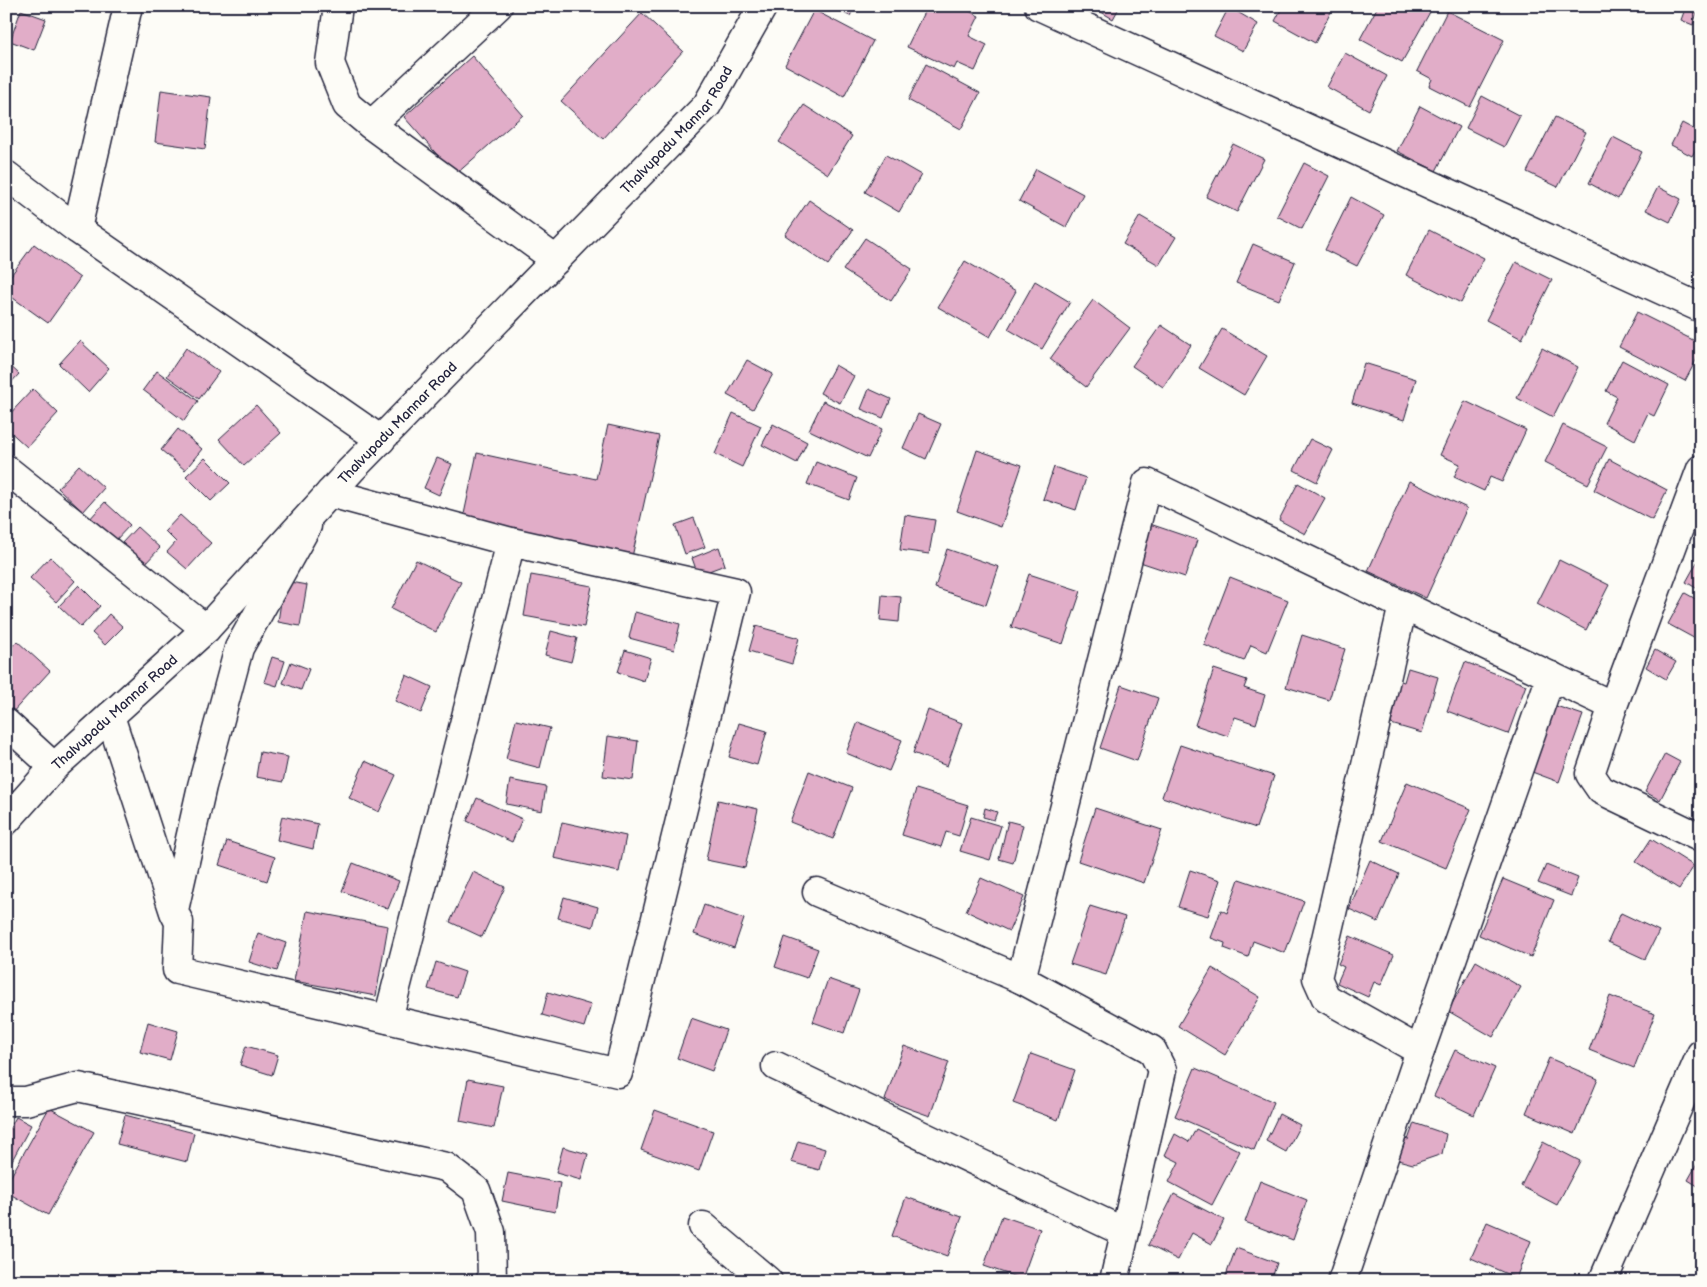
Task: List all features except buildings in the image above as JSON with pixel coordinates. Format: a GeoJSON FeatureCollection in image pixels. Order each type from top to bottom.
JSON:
{"type":"FeatureCollection","features":[{"type":"Feature","properties":{"kind":"street"},"geometry":{"type":"LineString","coordinates":[[78,229],[128,6]]}},
{"type":"Feature","properties":{"kind":"street"},"geometry":{"type":"LineString","coordinates":[[338,6],[330,63],[347,104],[371,126],[556,260]]}},
{"type":"Feature","properties":{"kind":"street"},"geometry":{"type":"LineString","coordinates":[[371,126],[498,6]]}},
{"type":"Feature","properties":{"kind":"street","name":"Thalvupadu Mannar Road"},"geometry":{"type":"LineString","coordinates":[[6,821],[54,767],[206,628],[324,499],[707,105],[763,6]]}},
{"type":"Feature","properties":{"kind":"street"},"geometry":{"type":"LineString","coordinates":[[1038,6],[1701,308]]}},
{"type":"Feature","properties":{"kind":"street"},"geometry":{"type":"LineString","coordinates":[[6,175],[78,229],[381,440]]}},
{"type":"Feature","properties":{"kind":"street"},"geometry":{"type":"LineString","coordinates":[[6,469],[206,628]]}},
{"type":"Feature","properties":{"kind":"street"},"geometry":{"type":"LineString","coordinates":[[1701,469],[1613,706],[1590,774],[1601,790],[1701,838]]}},
{"type":"Feature","properties":{"kind":"street"},"geometry":{"type":"LineString","coordinates":[[1021,979],[1147,483],[1613,706]]}},
{"type":"Feature","properties":{"kind":"street"},"geometry":{"type":"LineString","coordinates":[[110,716],[174,912],[179,922],[177,970],[618,1073],[736,592],[324,499],[239,648],[202,786],[174,912]]}},
{"type":"Feature","properties":{"kind":"street"},"geometry":{"type":"LineString","coordinates":[[388,1019],[511,542]]}},
{"type":"Feature","properties":{"kind":"street"},"geometry":{"type":"LineString","coordinates":[[1403,605],[1316,978],[1326,998],[1420,1050]]}},
{"type":"Feature","properties":{"kind":"street"},"geometry":{"type":"LineString","coordinates":[[1342,1281],[1420,1050],[1551,676]]}},
{"type":"Feature","properties":{"kind":"street"},"geometry":{"type":"LineString","coordinates":[[6,723],[54,767]]}},
{"type":"Feature","properties":{"kind":"street"},"geometry":{"type":"LineString","coordinates":[[817,892],[1021,979],[1152,1050],[1162,1070],[1114,1281]]}},
{"type":"Feature","properties":{"kind":"street"},"geometry":{"type":"LineString","coordinates":[[1603,1281],[1701,1054]]}},
{"type":"Feature","properties":{"kind":"street"},"geometry":{"type":"LineString","coordinates":[[776,1066],[1124,1232]]}},
{"type":"Feature","properties":{"kind":"street"},"geometry":{"type":"LineString","coordinates":[[6,1101],[26,1101],[78,1087],[446,1167],[476,1190],[491,1232],[492,1281]]}},
{"type":"Feature","properties":{"kind":"street"},"geometry":{"type":"LineString","coordinates":[[703,1226],[768,1281]]}}]}
